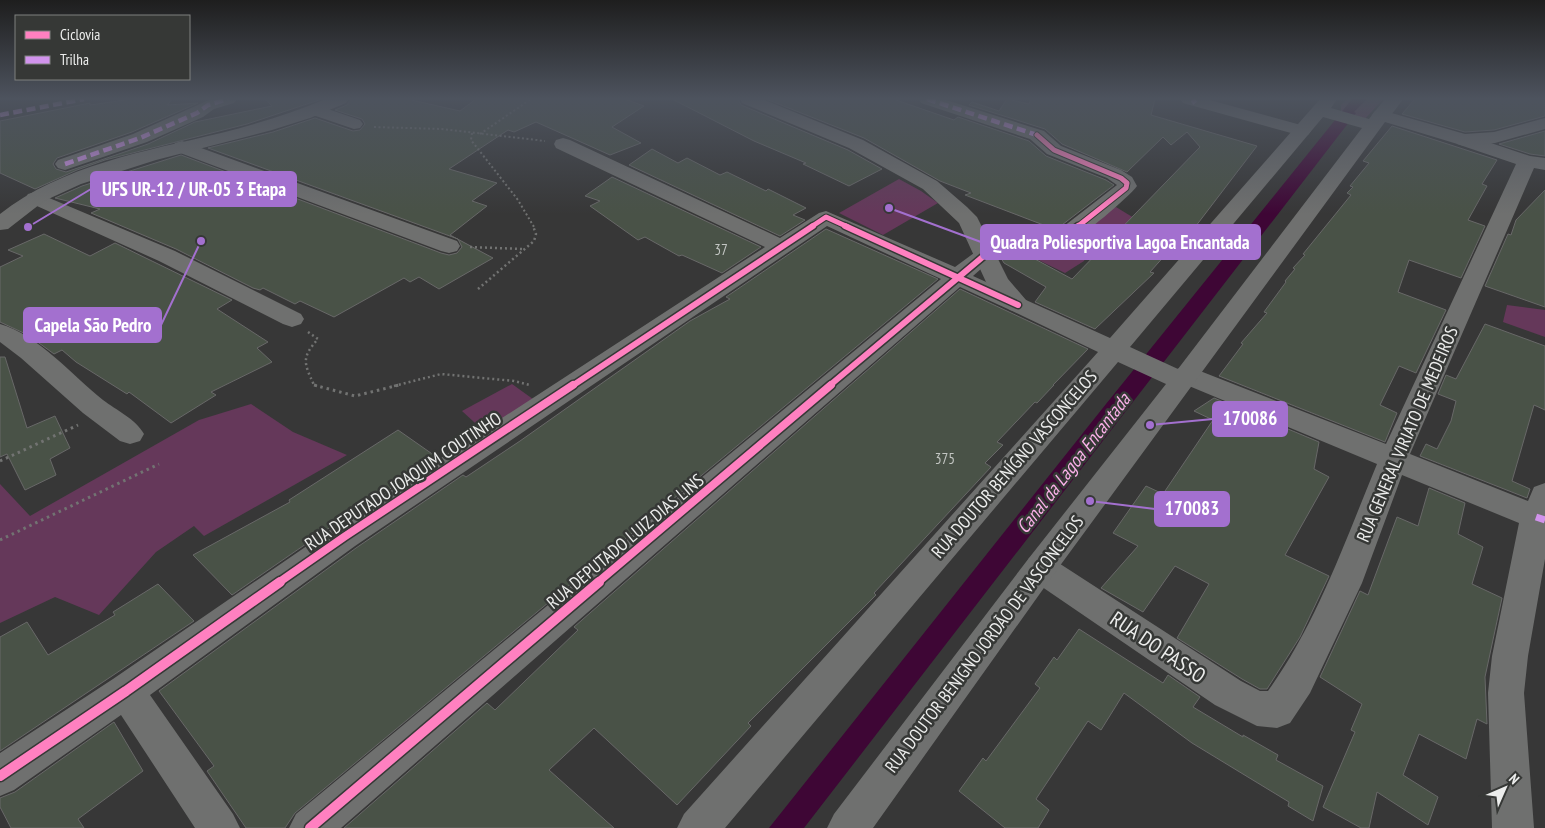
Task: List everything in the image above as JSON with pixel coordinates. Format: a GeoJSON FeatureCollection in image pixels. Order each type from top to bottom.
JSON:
{"type":"FeatureCollection","features":[{"type":"Feature","properties":{"kind":"street"},"geometry":{"type":"LineString","coordinates":[[82,177],[65,164],[141,138]]}},
{"type":"Feature","properties":{"kind":"street"},"geometry":{"type":"LineString","coordinates":[[0,224],[35,198],[82,177],[127,161],[219,138]]}},
{"type":"Feature","properties":{"kind":"street"},"geometry":{"type":"LineString","coordinates":[[841,138],[930,185],[960,212],[969,222],[998,282],[1018,305]]}},
{"type":"Feature","properties":{"kind":"street"},"geometry":{"type":"LineString","coordinates":[[985,255],[1026,240],[1064,236],[1116,197],[1127,186],[1125,180],[1054,150],[1040,138]]}},
{"type":"Feature","properties":{"kind":"street","name":"RUA DOUTOR BENÍGNO VASCONCELOS"},"geometry":{"type":"LineString","coordinates":[[698,828],[1120,351],[1298,138]]}},
{"type":"Feature","properties":{"kind":"street","name":"RUA DOUTOR BENIGNO JORDÃO DE VASCONCELOS"},"geometry":{"type":"LineString","coordinates":[[848,828],[1180,377],[1360,138]]}},
{"type":"Feature","properties":{"kind":"street"},"geometry":{"type":"LineString","coordinates":[[1453,138],[1536,166]]}},
{"type":"Feature","properties":{"kind":"street"},"geometry":{"type":"LineString","coordinates":[[1464,140],[1488,138]]}},
{"type":"Feature","properties":{"kind":"street"},"geometry":{"type":"LineString","coordinates":[[563,144],[782,247]]}},
{"type":"Feature","properties":{"kind":"street"},"geometry":{"type":"LineString","coordinates":[[182,147],[449,246]]}},
{"type":"Feature","properties":{"kind":"street","name":"RUA GENERAL VIRIATO DE MEDEIROS"},"geometry":{"type":"LineString","coordinates":[[1281,705],[1297,681],[1345,583],[1392,460],[1536,166]]}},
{"type":"Feature","properties":{"kind":"street"},"geometry":{"type":"LineString","coordinates":[[35,198],[167,256],[292,319]]}},
{"type":"Feature","properties":{"kind":"street","name":"RUA DEPUTADO JOAQUIM COUTINHO"},"geometry":{"type":"LineString","coordinates":[[0,776],[126,691],[344,537],[826,217],[959,277]]}},
{"type":"Feature","properties":{"kind":"street","name":"RUA DEPUTADO LUIZ DIAS LINS"},"geometry":{"type":"LineString","coordinates":[[310,828],[985,255]]}},
{"type":"Feature","properties":{"kind":"street"},"geometry":{"type":"LineString","coordinates":[[959,277],[1180,377],[1392,460],[1540,506],[1510,656],[1506,693],[1513,828]]}},
{"type":"Feature","properties":{"kind":"street"},"geometry":{"type":"LineString","coordinates":[[0,332],[28,349],[101,414],[130,434]]}},
{"type":"Feature","properties":{"kind":"street","name":"RUA DO PASSO"},"geometry":{"type":"LineString","coordinates":[[1040,568],[1228,692],[1257,708],[1277,710],[1281,705]]}},
{"type":"Feature","properties":{"kind":"street"},"geometry":{"type":"LineString","coordinates":[[126,691],[219,828]]}},
{"type":"Feature","properties":{"kind":"path"},"geometry":{"type":"LineString","coordinates":[[471,138],[471,140],[504,181],[536,233],[534,241],[478,289]]}},
{"type":"Feature","properties":{"kind":"path"},"geometry":{"type":"LineString","coordinates":[[510,138],[563,144]]}},
{"type":"Feature","properties":{"kind":"path"},"geometry":{"type":"LineString","coordinates":[[449,246],[524,249]]}},
{"type":"Feature","properties":{"kind":"path"},"geometry":{"type":"LineString","coordinates":[[292,319],[318,340],[304,353],[304,360],[314,385],[355,396],[441,374],[514,381],[560,393]]}},
{"type":"Feature","properties":{"kind":"path"},"geometry":{"type":"LineString","coordinates":[[0,461],[101,414]]}},
{"type":"Feature","properties":{"kind":"path"},"geometry":{"type":"LineString","coordinates":[[0,540],[159,464]]}},
{"type":"Feature","properties":{"kind":"shaded area"},"geometry":{"type":"Polygon","coordinates":[[[899,179],[938,203],[883,235],[839,213],[899,179]]]}},
{"type":"Feature","properties":{"kind":"shaded area"},"geometry":{"type":"Polygon","coordinates":[[[1116,207],[1134,218],[1126,226],[1102,225],[1099,233],[1106,241],[1097,252],[1076,241],[1109,210],[1116,207]]]}},
{"type":"Feature","properties":{"kind":"shaded area"},"geometry":{"type":"Polygon","coordinates":[[[1032,243],[1079,248],[1086,256],[1084,261],[1065,273],[1028,255],[1008,252],[1032,243]]]}},
{"type":"Feature","properties":{"kind":"shaded area"},"geometry":{"type":"Polygon","coordinates":[[[1507,305],[1545,310],[1545,337],[1503,322],[1507,305]]]}},
{"type":"Feature","properties":{"kind":"shaded area"},"geometry":{"type":"Polygon","coordinates":[[[512,384],[537,402],[486,433],[462,411],[512,384]]]}},
{"type":"Feature","properties":{"kind":"shaded area"},"geometry":{"type":"Polygon","coordinates":[[[251,404],[293,432],[347,455],[204,536],[194,526],[156,552],[99,615],[55,597],[0,623],[0,484],[30,516],[199,420],[251,404]]]}},
{"type":"Feature","properties":{"kind":"water","name":"Canal da Lagoa Encantada"},"geometry":{"type":"Polygon","coordinates":[[[1321,138],[1337,138],[804,828],[769,828],[1106,404],[1321,138]]]}},
{"type":"Feature","properties":{"kind":"building"},"geometry":{"type":"Polygon","coordinates":[[[0,138],[116,138],[57,158],[53,164],[56,169],[66,172],[162,138],[193,138],[105,160],[35,189],[0,173],[0,138]]]}},
{"type":"Feature","properties":{"kind":"building"},"geometry":{"type":"Polygon","coordinates":[[[250,138],[496,138],[449,169],[497,183],[472,201],[487,206],[450,235],[456,238],[208,148],[250,138]]]}},
{"type":"Feature","properties":{"kind":"building"},"geometry":{"type":"Polygon","coordinates":[[[571,138],[631,138],[641,143],[610,155],[571,138]]]}},
{"type":"Feature","properties":{"kind":"building"},"geometry":{"type":"Polygon","coordinates":[[[747,138],[819,138],[848,150],[882,169],[849,186],[803,164],[806,163],[747,138]]]}},
{"type":"Feature","properties":{"kind":"building"},"geometry":{"type":"Polygon","coordinates":[[[864,138],[1019,138],[1029,141],[1046,156],[1114,185],[1058,228],[1054,229],[965,195],[971,193],[940,181],[864,138]]]}},
{"type":"Feature","properties":{"kind":"building"},"geometry":{"type":"Polygon","coordinates":[[[1055,138],[1162,138],[1127,172],[1062,144],[1055,138]]]}},
{"type":"Feature","properties":{"kind":"building"},"geometry":{"type":"Polygon","coordinates":[[[1164,138],[1180,138],[1171,145],[1164,138]]]}},
{"type":"Feature","properties":{"kind":"building"},"geometry":{"type":"Polygon","coordinates":[[[1192,138],[1228,138],[1257,146],[1189,235],[1184,234],[1150,272],[1154,273],[1095,329],[1035,302],[1046,287],[1004,263],[1001,258],[1020,251],[1072,279],[1200,147],[1192,138]]]}},
{"type":"Feature","properties":{"kind":"building"},"geometry":{"type":"Polygon","coordinates":[[[1382,138],[1428,138],[1497,160],[1482,184],[1487,186],[1468,220],[1485,226],[1461,278],[1409,260],[1398,292],[1446,310],[1416,373],[1399,366],[1380,405],[1397,413],[1385,442],[1219,376],[1243,344],[1241,343],[1267,313],[1264,312],[1295,269],[1293,268],[1305,255],[1303,254],[1351,195],[1347,193],[1353,187],[1350,186],[1369,163],[1363,161],[1382,138]]]}},
{"type":"Feature","properties":{"kind":"building"},"geometry":{"type":"Polygon","coordinates":[[[1522,138],[1545,138],[1545,156],[1530,154],[1499,144],[1522,138]]]}},
{"type":"Feature","properties":{"kind":"building"},"geometry":{"type":"Polygon","coordinates":[[[652,149],[678,163],[687,158],[720,175],[727,172],[766,191],[768,189],[806,208],[793,215],[805,220],[780,236],[629,165],[652,149]]]}},
{"type":"Feature","properties":{"kind":"building"},"geometry":{"type":"Polygon","coordinates":[[[181,155],[441,253],[449,255],[457,253],[462,247],[458,239],[493,258],[439,289],[419,277],[410,282],[404,278],[334,317],[300,301],[295,304],[263,288],[260,290],[253,288],[176,249],[91,213],[100,209],[55,198],[82,186],[181,155]]]}},
{"type":"Feature","properties":{"kind":"building"},"geometry":{"type":"Polygon","coordinates":[[[612,177],[761,247],[722,273],[682,255],[679,256],[645,237],[638,240],[590,206],[600,201],[585,196],[612,177]]]}},
{"type":"Feature","properties":{"kind":"building"},"geometry":{"type":"Polygon","coordinates":[[[1545,190],[1545,307],[1485,286],[1508,234],[1511,235],[1516,220],[1545,190]]]}},
{"type":"Feature","properties":{"kind":"building"},"geometry":{"type":"Polygon","coordinates":[[[826,229],[938,279],[295,813],[285,828],[246,828],[207,771],[214,766],[159,691],[356,548],[463,475],[466,477],[520,441],[690,321],[730,299],[726,297],[826,229]]]}},
{"type":"Feature","properties":{"kind":"building"},"geometry":{"type":"Polygon","coordinates":[[[44,234],[90,256],[115,243],[232,300],[217,309],[268,342],[257,348],[272,362],[211,392],[216,395],[171,423],[129,392],[127,394],[76,362],[62,350],[54,354],[28,335],[0,322],[0,267],[23,256],[8,250],[44,234]]]}},
{"type":"Feature","properties":{"kind":"building"},"geometry":{"type":"Polygon","coordinates":[[[960,289],[1088,349],[997,442],[1003,445],[985,463],[991,467],[874,593],[876,595],[748,723],[751,726],[677,805],[594,728],[549,770],[614,828],[344,828],[487,703],[495,710],[578,630],[574,627],[960,289]]]}},
{"type":"Feature","properties":{"kind":"building"},"geometry":{"type":"Polygon","coordinates":[[[1485,324],[1545,346],[1545,410],[1534,405],[1512,481],[1530,489],[1527,498],[1420,456],[1426,444],[1437,449],[1451,421],[1456,401],[1438,394],[1446,375],[1456,379],[1485,324]]]}},
{"type":"Feature","properties":{"kind":"building"},"geometry":{"type":"Polygon","coordinates":[[[0,357],[5,357],[27,428],[55,416],[70,448],[50,459],[56,475],[25,490],[7,454],[0,457],[0,357]]]}},
{"type":"Feature","properties":{"kind":"building"},"geometry":{"type":"Polygon","coordinates":[[[1214,398],[1319,442],[1314,469],[1329,477],[1285,555],[1329,576],[1300,637],[1267,689],[1260,689],[1242,679],[1177,638],[1209,584],[1175,566],[1143,612],[1101,588],[1138,546],[1113,533],[1146,486],[1163,494],[1213,420],[1194,411],[1214,398]]]}},
{"type":"Feature","properties":{"kind":"building"},"geometry":{"type":"Polygon","coordinates":[[[398,430],[438,458],[332,526],[232,595],[193,555],[290,502],[289,500],[398,430]]]}},
{"type":"Feature","properties":{"kind":"building"},"geometry":{"type":"Polygon","coordinates":[[[1429,488],[1465,503],[1458,534],[1483,547],[1472,584],[1502,598],[1485,677],[1487,724],[1477,719],[1466,759],[1419,734],[1403,775],[1438,797],[1428,825],[1377,792],[1369,828],[1361,828],[1323,807],[1355,732],[1351,730],[1362,704],[1320,677],[1360,591],[1368,595],[1397,517],[1418,526],[1429,488]]]}},
{"type":"Feature","properties":{"kind":"building"},"geometry":{"type":"Polygon","coordinates":[[[158,584],[194,621],[0,751],[0,637],[27,622],[48,655],[115,615],[113,612],[158,584]]]}},
{"type":"Feature","properties":{"kind":"building"},"geometry":{"type":"Polygon","coordinates":[[[1079,629],[1163,683],[1168,675],[1200,697],[1193,707],[1243,737],[1243,735],[1278,755],[1276,760],[1323,786],[1313,821],[1288,806],[1289,802],[1192,743],[1124,693],[1101,730],[1088,721],[1036,799],[1049,810],[1038,828],[1005,828],[959,791],[983,758],[986,761],[1040,688],[1035,684],[1054,657],[1057,660],[1079,629]]]}},
{"type":"Feature","properties":{"kind":"building"},"geometry":{"type":"Polygon","coordinates":[[[114,722],[143,771],[78,819],[84,828],[11,828],[0,807],[0,798],[15,792],[114,722]]]}},
{"type":"Feature","properties":{"kind":"marked path"},"geometry":{"type":"LineString","coordinates":[[65,164],[141,138]]}},
{"type":"Feature","properties":{"kind":"marked path"},"geometry":{"type":"LineString","coordinates":[[1536,517],[1545,520]]}},
{"type":"Feature","properties":{"kind":"cycle path"},"geometry":{"type":"LineString","coordinates":[[310,828],[975,262],[985,255],[1018,242],[1064,237],[1126,188],[1127,183],[1121,178],[1054,150],[1040,138]]}},
{"type":"Feature","properties":{"kind":"cycle path"},"geometry":{"type":"LineString","coordinates":[[0,776],[126,691],[344,537],[826,217],[1018,305]]}},
{"type":"Feature","properties":{"kind":"place","name":"Quadra Poliesportiva Lagoa Encantada"},"geometry":{"type":"Point","coordinates":[889,208]}},
{"type":"Feature","properties":{"kind":"place","name":"UFS UR-12 / UR-05 3 Etapa"},"geometry":{"type":"Point","coordinates":[28,227]}},
{"type":"Feature","properties":{"kind":"place","name":"Capela São Pedro"},"geometry":{"type":"Point","coordinates":[201,241]}},
{"type":"Feature","properties":{"kind":"place","name":"170086"},"geometry":{"type":"Point","coordinates":[1150,425]}},
{"type":"Feature","properties":{"kind":"place","name":"170083"},"geometry":{"type":"Point","coordinates":[1090,501]}}]}
